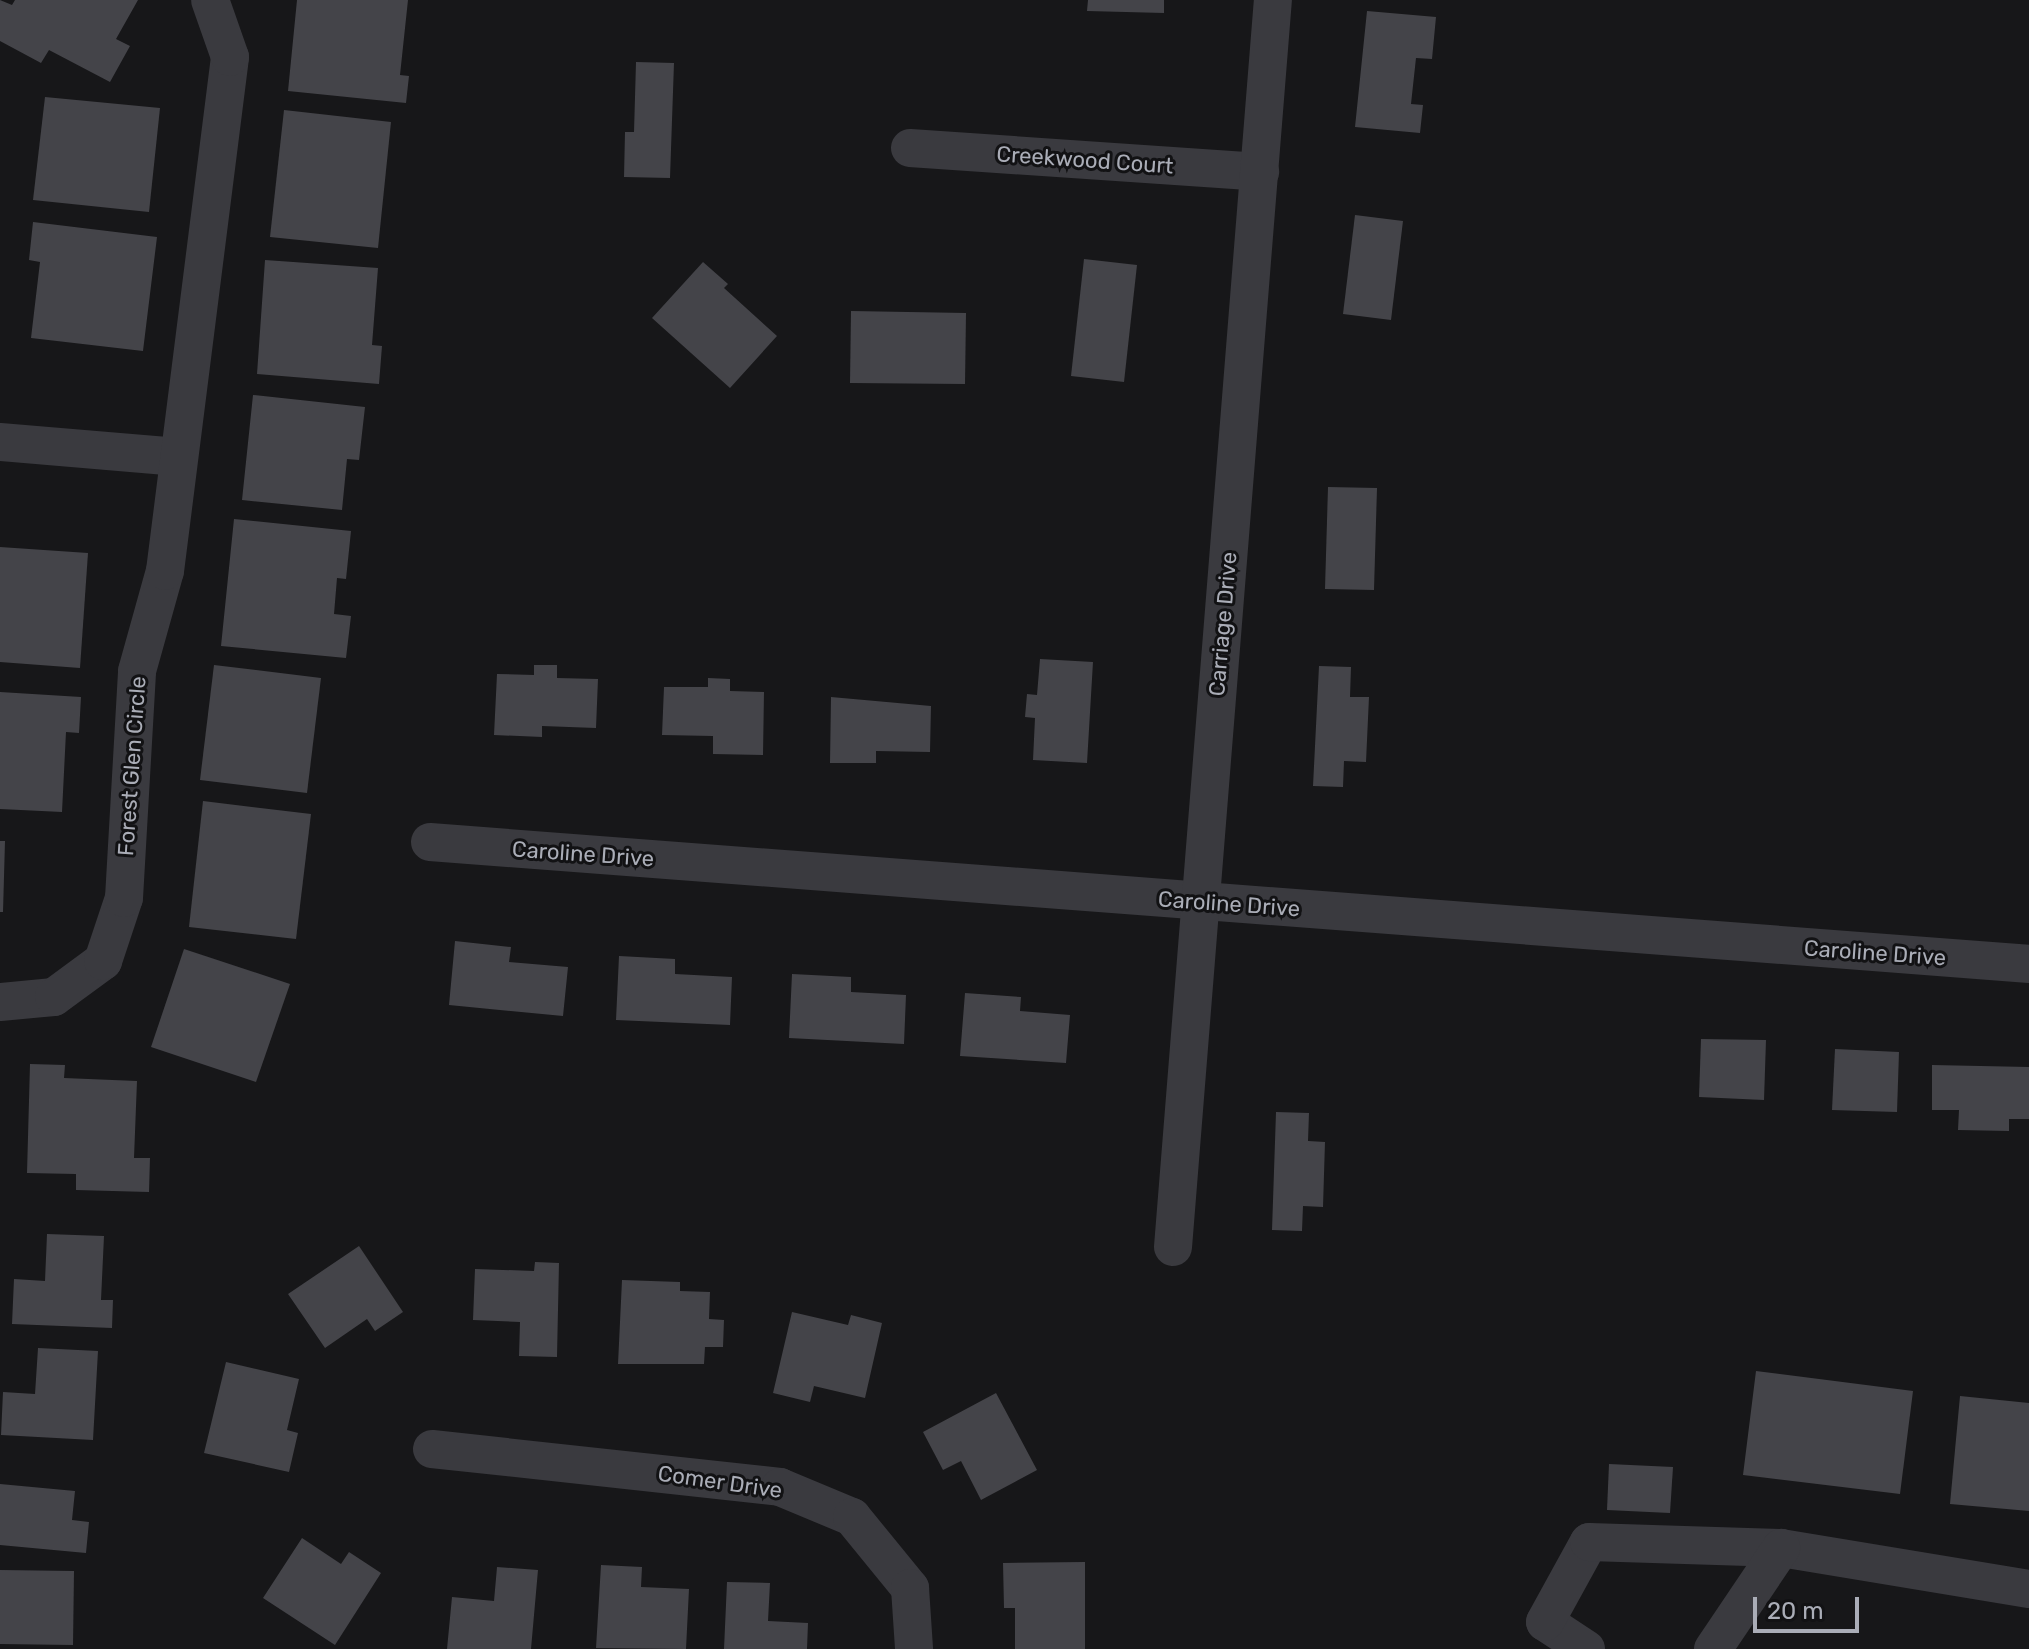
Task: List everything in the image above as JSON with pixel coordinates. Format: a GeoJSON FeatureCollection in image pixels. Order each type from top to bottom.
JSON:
{"type":"FeatureCollection","features":[{"type":"Feature","properties":{"kind":"street","name":"Forest Glen Circle"},"geometry":{"type":"LineString","coordinates":[[0,1002],[54,997],[103,961],[124,898],[137,671],[165,571],[230,57],[210,0]]}},
{"type":"Feature","properties":{"kind":"street","name":"Carriage Drive"},"geometry":{"type":"LineString","coordinates":[[1173,1247],[1273,0]]}},
{"type":"Feature","properties":{"kind":"street","name":"Creekwood Court"},"geometry":{"type":"LineString","coordinates":[[910,148],[1260,172]]}},
{"type":"Feature","properties":{"kind":"street"},"geometry":{"type":"LineString","coordinates":[[0,442],[178,457]]}},
{"type":"Feature","properties":{"kind":"street","name":"Caroline Drive"},"geometry":{"type":"LineString","coordinates":[[430,842],[2029,964]]}},
{"type":"Feature","properties":{"kind":"street","name":"Comer Drive"},"geometry":{"type":"LineString","coordinates":[[432,1449],[780,1487],[852,1517],[910,1588],[914,1649]]}},
{"type":"Feature","properties":{"kind":"street"},"geometry":{"type":"LineString","coordinates":[[1586,1649],[1545,1622],[1589,1542],[1781,1548],[2029,1589]]}},
{"type":"Feature","properties":{"kind":"street"},"geometry":{"type":"LineString","coordinates":[[1713,1649],[1781,1548]]}},
{"type":"Feature","properties":{"kind":"building"},"geometry":{"type":"Polygon","coordinates":[[[0,0],[12,5],[15,0],[138,0],[116,39],[130,46],[110,82],[49,50],[41,63],[0,41],[0,0]]]}},
{"type":"Feature","properties":{"kind":"building"},"geometry":{"type":"Polygon","coordinates":[[[297,0],[408,0],[400,75],[409,76],[406,103],[288,91],[297,0]]]}},
{"type":"Feature","properties":{"kind":"building"},"geometry":{"type":"Polygon","coordinates":[[[1088,0],[1164,0],[1164,13],[1087,11],[1088,0]]]}},
{"type":"Feature","properties":{"kind":"building"},"geometry":{"type":"Polygon","coordinates":[[[1367,11],[1436,17],[1432,59],[1416,58],[1411,104],[1423,105],[1420,133],[1355,127],[1367,11]]]}},
{"type":"Feature","properties":{"kind":"building"},"geometry":{"type":"Polygon","coordinates":[[[636,62],[674,63],[670,178],[624,177],[625,132],[634,132],[636,62]]]}},
{"type":"Feature","properties":{"kind":"building"},"geometry":{"type":"Polygon","coordinates":[[[45,97],[160,108],[149,212],[33,200],[45,97]]]}},
{"type":"Feature","properties":{"kind":"building"},"geometry":{"type":"Polygon","coordinates":[[[284,110],[391,122],[378,248],[270,237],[284,110]]]}},
{"type":"Feature","properties":{"kind":"building"},"geometry":{"type":"Polygon","coordinates":[[[1355,215],[1403,221],[1391,320],[1343,314],[1355,215]]]}},
{"type":"Feature","properties":{"kind":"building"},"geometry":{"type":"Polygon","coordinates":[[[33,222],[157,237],[143,351],[31,338],[40,262],[29,260],[33,222]]]}},
{"type":"Feature","properties":{"kind":"building"},"geometry":{"type":"Polygon","coordinates":[[[1084,259],[1137,265],[1124,382],[1071,376],[1084,259]]]}},
{"type":"Feature","properties":{"kind":"building"},"geometry":{"type":"Polygon","coordinates":[[[265,260],[378,268],[372,345],[382,346],[379,384],[257,374],[265,260]]]}},
{"type":"Feature","properties":{"kind":"building"},"geometry":{"type":"Polygon","coordinates":[[[703,262],[728,284],[724,288],[777,336],[730,388],[652,318],[703,262]]]}},
{"type":"Feature","properties":{"kind":"building"},"geometry":{"type":"Polygon","coordinates":[[[851,311],[966,313],[965,384],[850,383],[851,311]]]}},
{"type":"Feature","properties":{"kind":"building"},"geometry":{"type":"Polygon","coordinates":[[[253,395],[365,407],[359,460],[347,459],[342,510],[242,500],[253,395]]]}},
{"type":"Feature","properties":{"kind":"building"},"geometry":{"type":"Polygon","coordinates":[[[1328,487],[1377,488],[1374,590],[1325,589],[1328,487]]]}},
{"type":"Feature","properties":{"kind":"building"},"geometry":{"type":"Polygon","coordinates":[[[234,519],[351,531],[346,579],[337,578],[334,614],[351,616],[346,658],[221,646],[234,519]]]}},
{"type":"Feature","properties":{"kind":"building"},"geometry":{"type":"Polygon","coordinates":[[[0,547],[88,553],[80,668],[0,662],[0,547]]]}},
{"type":"Feature","properties":{"kind":"building"},"geometry":{"type":"Polygon","coordinates":[[[1040,659],[1093,662],[1087,763],[1033,760],[1035,718],[1025,717],[1027,694],[1037,695],[1040,659]]]}},
{"type":"Feature","properties":{"kind":"building"},"geometry":{"type":"Polygon","coordinates":[[[214,665],[321,678],[307,793],[200,780],[214,665]]]}},
{"type":"Feature","properties":{"kind":"building"},"geometry":{"type":"Polygon","coordinates":[[[534,665],[557,665],[557,678],[598,679],[596,728],[542,726],[542,737],[494,735],[497,674],[534,675],[534,665]]]}},
{"type":"Feature","properties":{"kind":"building"},"geometry":{"type":"Polygon","coordinates":[[[1319,666],[1351,667],[1350,697],[1369,697],[1366,762],[1344,761],[1343,787],[1313,786],[1319,666]]]}},
{"type":"Feature","properties":{"kind":"building"},"geometry":{"type":"Polygon","coordinates":[[[708,678],[730,679],[730,691],[764,692],[763,755],[713,754],[713,736],[662,735],[664,687],[708,687],[708,678]]]}},
{"type":"Feature","properties":{"kind":"building"},"geometry":{"type":"Polygon","coordinates":[[[0,692],[81,697],[79,733],[66,732],[62,812],[0,809],[0,692]]]}},
{"type":"Feature","properties":{"kind":"building"},"geometry":{"type":"Polygon","coordinates":[[[831,697],[931,706],[930,752],[876,751],[876,763],[830,763],[831,697]]]}},
{"type":"Feature","properties":{"kind":"building"},"geometry":{"type":"Polygon","coordinates":[[[203,801],[311,814],[296,939],[189,927],[203,801]]]}},
{"type":"Feature","properties":{"kind":"building"},"geometry":{"type":"Polygon","coordinates":[[[0,841],[5,841],[3,912],[0,912],[0,841]]]}},
{"type":"Feature","properties":{"kind":"building"},"geometry":{"type":"Polygon","coordinates":[[[455,941],[511,947],[509,962],[568,967],[563,1016],[449,1005],[455,941]]]}},
{"type":"Feature","properties":{"kind":"building"},"geometry":{"type":"Polygon","coordinates":[[[184,949],[290,984],[256,1082],[151,1047],[184,949]]]}},
{"type":"Feature","properties":{"kind":"building"},"geometry":{"type":"Polygon","coordinates":[[[619,956],[675,959],[675,974],[732,977],[730,1025],[616,1020],[619,956]]]}},
{"type":"Feature","properties":{"kind":"building"},"geometry":{"type":"Polygon","coordinates":[[[792,974],[851,977],[851,992],[906,995],[904,1044],[789,1038],[792,974]]]}},
{"type":"Feature","properties":{"kind":"building"},"geometry":{"type":"Polygon","coordinates":[[[965,993],[1021,997],[1020,1011],[1070,1015],[1066,1063],[960,1056],[965,993]]]}},
{"type":"Feature","properties":{"kind":"building"},"geometry":{"type":"Polygon","coordinates":[[[1701,1039],[1766,1040],[1764,1100],[1699,1097],[1701,1039]]]}},
{"type":"Feature","properties":{"kind":"building"},"geometry":{"type":"Polygon","coordinates":[[[1835,1049],[1899,1052],[1897,1112],[1832,1110],[1835,1049]]]}},
{"type":"Feature","properties":{"kind":"building"},"geometry":{"type":"Polygon","coordinates":[[[30,1064],[65,1065],[64,1078],[137,1081],[134,1158],[150,1158],[149,1192],[76,1190],[76,1174],[27,1173],[30,1064]]]}},
{"type":"Feature","properties":{"kind":"building"},"geometry":{"type":"Polygon","coordinates":[[[1932,1065],[2029,1067],[2029,1119],[2009,1119],[2009,1131],[1958,1130],[1959,1110],[1932,1110],[1932,1065]]]}},
{"type":"Feature","properties":{"kind":"building"},"geometry":{"type":"Polygon","coordinates":[[[1276,1112],[1309,1113],[1308,1141],[1325,1142],[1323,1207],[1303,1206],[1302,1231],[1272,1230],[1276,1112]]]}},
{"type":"Feature","properties":{"kind":"building"},"geometry":{"type":"Polygon","coordinates":[[[47,1234],[104,1236],[101,1300],[113,1300],[112,1328],[12,1324],[14,1279],[45,1281],[47,1234]]]}},
{"type":"Feature","properties":{"kind":"building"},"geometry":{"type":"Polygon","coordinates":[[[359,1246],[403,1312],[375,1331],[367,1319],[325,1348],[288,1294],[359,1246]]]}},
{"type":"Feature","properties":{"kind":"building"},"geometry":{"type":"Polygon","coordinates":[[[535,1262],[559,1263],[557,1357],[519,1356],[520,1322],[473,1320],[475,1269],[534,1271],[535,1262]]]}},
{"type":"Feature","properties":{"kind":"building"},"geometry":{"type":"Polygon","coordinates":[[[622,1280],[680,1282],[680,1291],[710,1292],[709,1319],[724,1320],[723,1347],[705,1347],[704,1364],[618,1364],[622,1280]]]}},
{"type":"Feature","properties":{"kind":"building"},"geometry":{"type":"Polygon","coordinates":[[[792,1312],[848,1325],[851,1315],[882,1323],[865,1398],[814,1386],[810,1402],[773,1393],[792,1312]]]}},
{"type":"Feature","properties":{"kind":"building"},"geometry":{"type":"Polygon","coordinates":[[[38,1348],[98,1351],[93,1440],[1,1435],[3,1392],[35,1394],[38,1348]]]}},
{"type":"Feature","properties":{"kind":"building"},"geometry":{"type":"Polygon","coordinates":[[[226,1362],[299,1379],[287,1430],[298,1433],[289,1472],[204,1453],[226,1362]]]}},
{"type":"Feature","properties":{"kind":"building"},"geometry":{"type":"Polygon","coordinates":[[[1756,1371],[1913,1391],[1900,1494],[1743,1475],[1756,1371]]]}},
{"type":"Feature","properties":{"kind":"building"},"geometry":{"type":"Polygon","coordinates":[[[996,1393],[1037,1470],[981,1500],[961,1461],[943,1470],[923,1432],[996,1393]]]}},
{"type":"Feature","properties":{"kind":"building"},"geometry":{"type":"Polygon","coordinates":[[[1960,1396],[2029,1403],[2029,1511],[1950,1504],[1960,1396]]]}},
{"type":"Feature","properties":{"kind":"building"},"geometry":{"type":"Polygon","coordinates":[[[1609,1464],[1673,1467],[1670,1513],[1607,1510],[1609,1464]]]}},
{"type":"Feature","properties":{"kind":"building"},"geometry":{"type":"Polygon","coordinates":[[[0,1484],[75,1491],[72,1520],[89,1522],[86,1553],[0,1545],[0,1484]]]}},
{"type":"Feature","properties":{"kind":"building"},"geometry":{"type":"Polygon","coordinates":[[[302,1538],[341,1564],[349,1552],[381,1573],[335,1645],[263,1598],[302,1538]]]}},
{"type":"Feature","properties":{"kind":"building"},"geometry":{"type":"Polygon","coordinates":[[[1085,1562],[1085,1649],[1015,1649],[1015,1608],[1004,1608],[1003,1563],[1085,1562]]]}},
{"type":"Feature","properties":{"kind":"building"},"geometry":{"type":"Polygon","coordinates":[[[601,1565],[642,1567],[641,1587],[689,1589],[686,1649],[596,1648],[601,1565]]]}},
{"type":"Feature","properties":{"kind":"building"},"geometry":{"type":"Polygon","coordinates":[[[497,1567],[538,1570],[531,1649],[447,1649],[452,1597],[494,1601],[497,1567]]]}},
{"type":"Feature","properties":{"kind":"building"},"geometry":{"type":"Polygon","coordinates":[[[0,1570],[74,1571],[73,1645],[0,1644],[0,1570]]]}},
{"type":"Feature","properties":{"kind":"building"},"geometry":{"type":"Polygon","coordinates":[[[727,1582],[770,1583],[768,1621],[808,1623],[807,1649],[724,1649],[727,1582]]]}}]}
